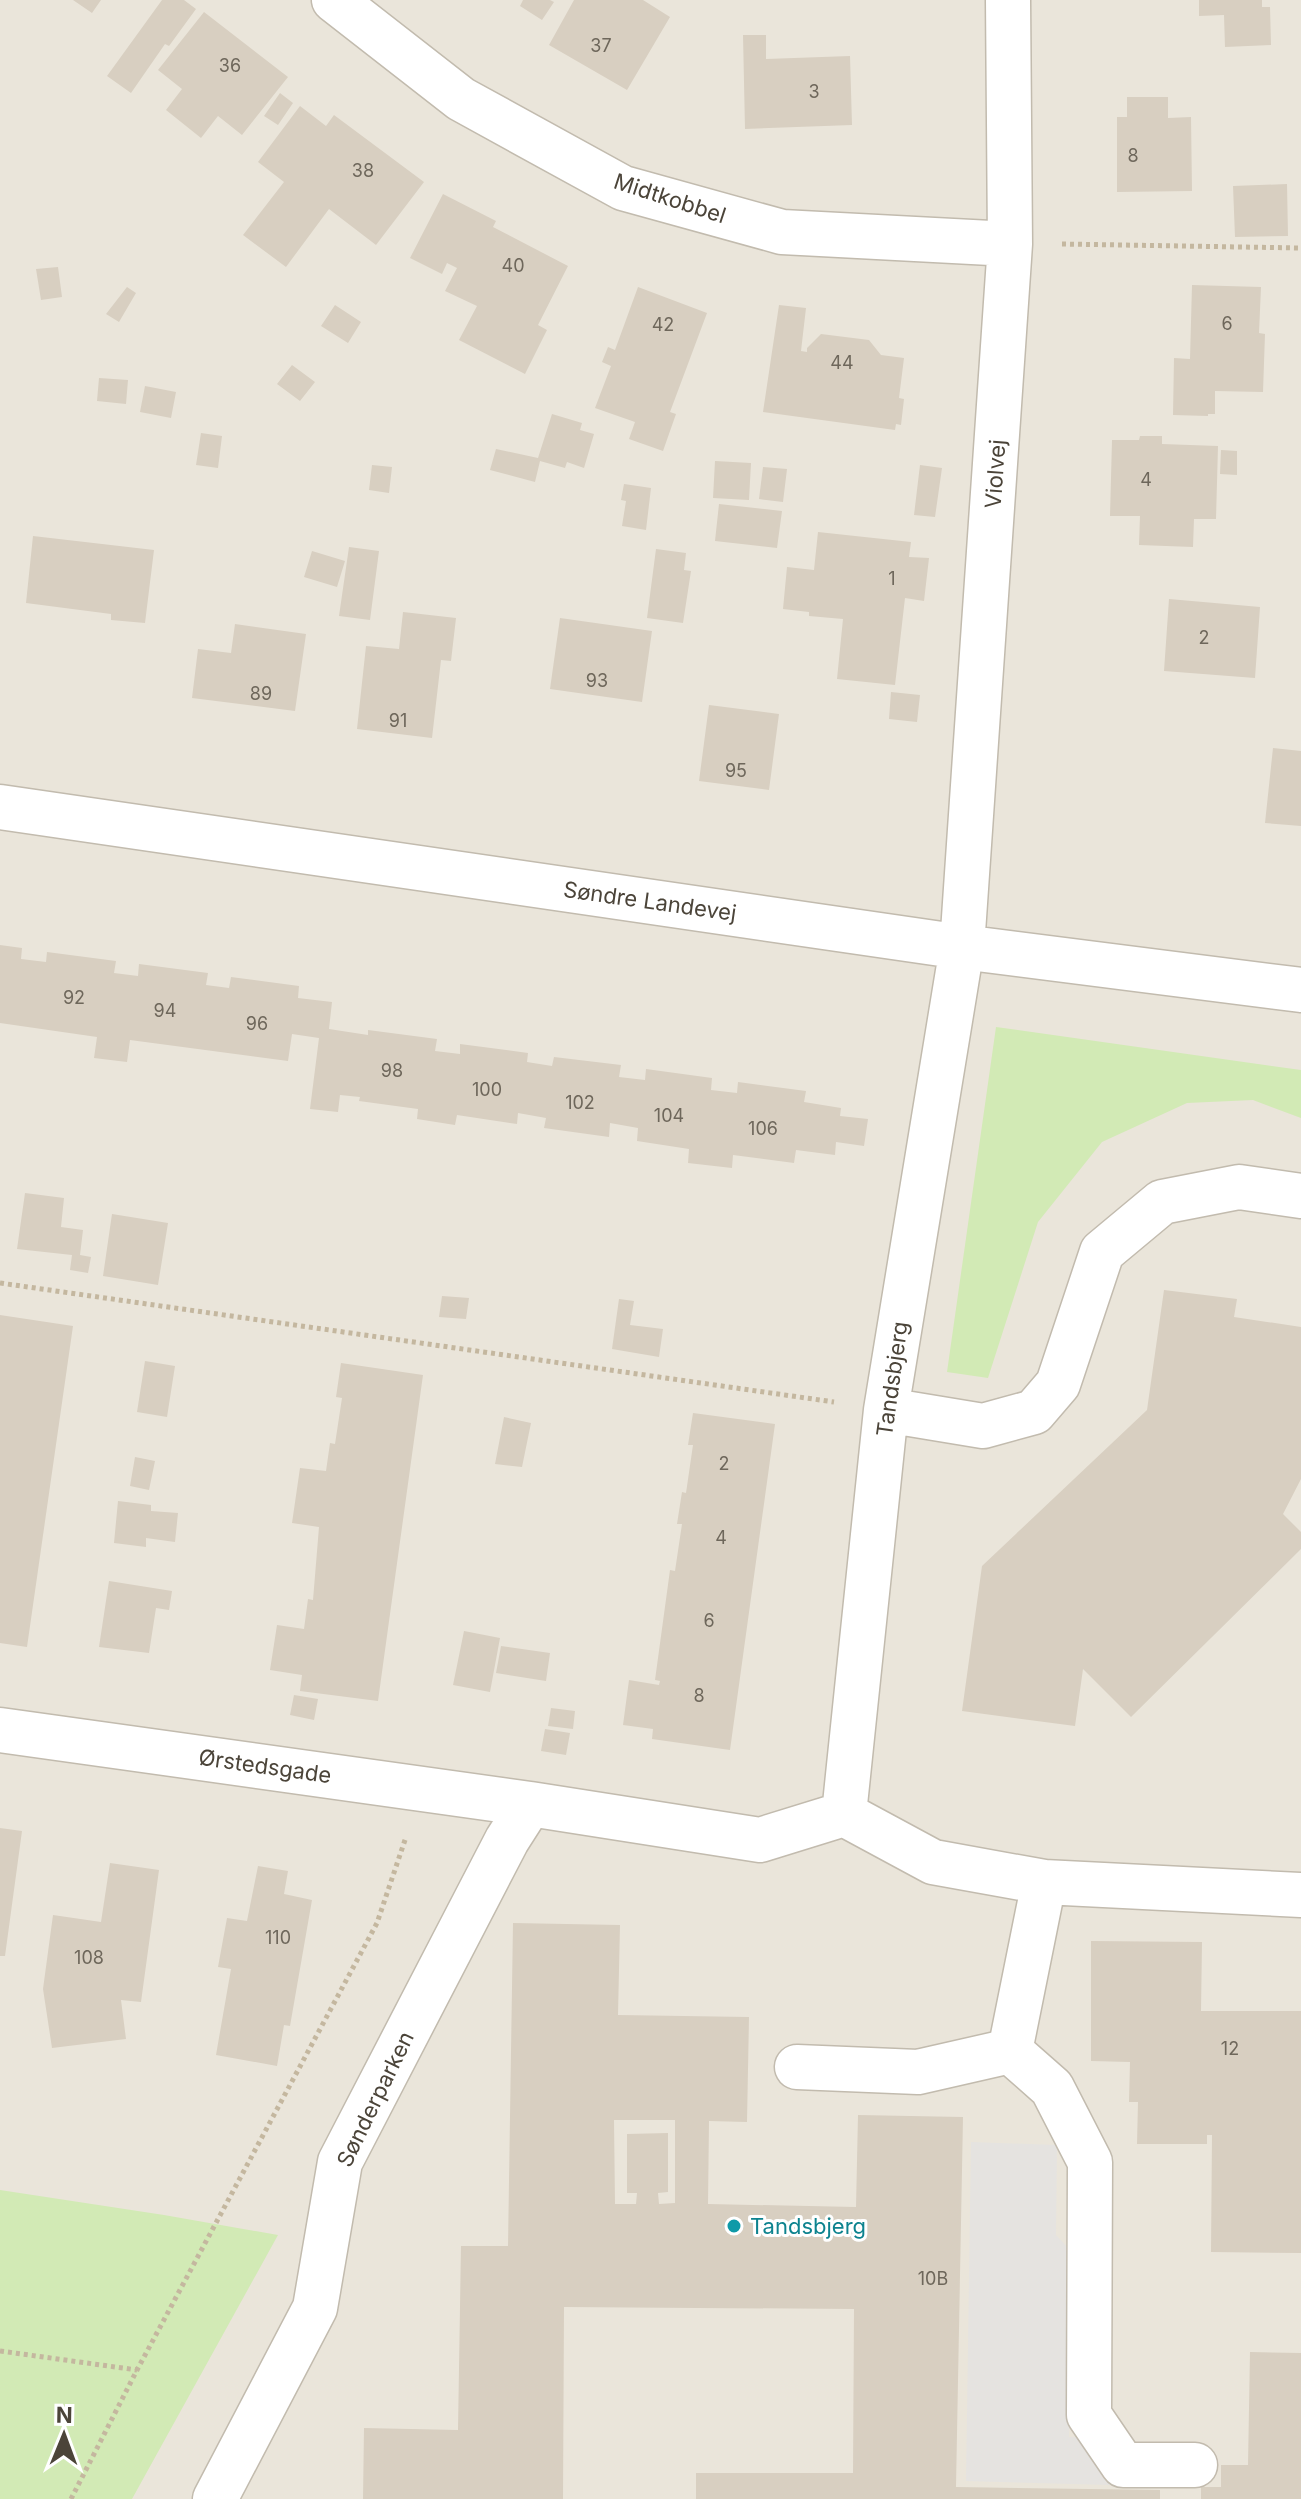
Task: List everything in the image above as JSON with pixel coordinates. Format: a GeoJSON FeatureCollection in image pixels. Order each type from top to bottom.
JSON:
{"type":"FeatureCollection","features":[{"type":"Feature","properties":{"kind":"street","name":"Midtkobbel"},"geometry":{"type":"LineString","coordinates":[[334,0],[461,99],[623,188],[782,232],[1010,244]]}},
{"type":"Feature","properties":{"kind":"street","name":"Violvej"},"geometry":{"type":"LineString","coordinates":[[962,947],[1010,244],[1008,0]]}},
{"type":"Feature","properties":{"kind":"street","name":"Søndre Landevej"},"geometry":{"type":"LineString","coordinates":[[0,807],[962,947],[1301,990]]}},
{"type":"Feature","properties":{"kind":"street","name":"Tandsbjerg"},"geometry":{"type":"LineString","coordinates":[[844,1814],[886,1410],[962,947]]}},
{"type":"Feature","properties":{"kind":"street"},"geometry":{"type":"LineString","coordinates":[[886,1410],[983,1426],[1034,1412],[1058,1384],[1102,1252],[1162,1202],[1239,1187],[1301,1196]]}},
{"type":"Feature","properties":{"kind":"street","name":"Ørstedsgade"},"geometry":{"type":"LineString","coordinates":[[0,1730],[422,1788],[519,1822]]}},
{"type":"Feature","properties":{"kind":"street"},"geometry":{"type":"LineString","coordinates":[[519,1822],[760,1840],[844,1814],[933,1862],[1044,1882],[1301,1895]]}},
{"type":"Feature","properties":{"kind":"street","name":"Sønderparken"},"geometry":{"type":"LineString","coordinates":[[215,2499],[315,2308],[340,2162],[519,1822]]}},
{"type":"Feature","properties":{"kind":"street"},"geometry":{"type":"LineString","coordinates":[[1010,2051],[1044,1882]]}},
{"type":"Feature","properties":{"kind":"street"},"geometry":{"type":"LineString","coordinates":[[797,2067],[918,2072],[1010,2051]]}},
{"type":"Feature","properties":{"kind":"street"},"geometry":{"type":"LineString","coordinates":[[1010,2051],[1052,2088],[1090,2162],[1089,2415],[1123,2465],[1195,2465]]}},
{"type":"Feature","properties":{"kind":"path"},"geometry":{"type":"LineString","coordinates":[[1010,244],[1301,248]]}},
{"type":"Feature","properties":{"kind":"path"},"geometry":{"type":"LineString","coordinates":[[0,1283],[886,1410]]}},
{"type":"Feature","properties":{"kind":"path"},"geometry":{"type":"LineString","coordinates":[[71,2499],[377,1923],[422,1788]]}},
{"type":"Feature","properties":{"kind":"path"},"geometry":{"type":"LineString","coordinates":[[0,2351],[137,2370]]}},
{"type":"Feature","properties":{"kind":"shaded area"},"geometry":{"type":"Polygon","coordinates":[[[0,0],[1301,0],[1301,2499],[0,2499],[0,0]]]}},
{"type":"Feature","properties":{"kind":"shaded area"},"geometry":{"type":"Polygon","coordinates":[[[971,2142],[1057,2145],[1056,2235],[1073,2253],[1069,2437],[1113,2439],[1111,2485],[966,2481],[971,2142]]]}},
{"type":"Feature","properties":{"kind":"green space"},"geometry":{"type":"Polygon","coordinates":[[[996,1027],[1301,1070],[1301,1118],[1253,1100],[1187,1103],[1102,1142],[1038,1222],[988,1378],[947,1372],[996,1027]]]}},
{"type":"Feature","properties":{"kind":"green space"},"geometry":{"type":"Polygon","coordinates":[[[0,2190],[278,2235],[132,2499],[0,2499],[0,2190]]]}},
{"type":"Feature","properties":{"kind":"building"},"geometry":{"type":"Polygon","coordinates":[[[73,0],[101,0],[92,13],[73,0]]]}},
{"type":"Feature","properties":{"kind":"building"},"geometry":{"type":"Polygon","coordinates":[[[162,0],[184,0],[196,9],[169,46],[165,44],[131,93],[107,76],[162,0]]]}},
{"type":"Feature","properties":{"kind":"building"},"geometry":{"type":"Polygon","coordinates":[[[523,0],[554,2],[542,20],[520,6],[523,0]]]}},
{"type":"Feature","properties":{"kind":"building"},"geometry":{"type":"Polygon","coordinates":[[[574,0],[643,0],[670,17],[627,90],[549,45],[574,0]]]}},
{"type":"Feature","properties":{"kind":"building"},"geometry":{"type":"Polygon","coordinates":[[[1199,0],[1262,0],[1262,7],[1270,7],[1271,45],[1225,47],[1224,15],[1199,16],[1199,0]]]}},
{"type":"Feature","properties":{"kind":"building"},"geometry":{"type":"Polygon","coordinates":[[[204,12],[288,77],[242,135],[218,116],[201,138],[166,110],[182,89],[158,70],[204,12]]]}},
{"type":"Feature","properties":{"kind":"building"},"geometry":{"type":"Polygon","coordinates":[[[743,35],[766,35],[766,59],[850,56],[852,125],[745,129],[743,35]]]}},
{"type":"Feature","properties":{"kind":"building"},"geometry":{"type":"Polygon","coordinates":[[[280,93],[293,103],[278,125],[264,116],[280,93]]]}},
{"type":"Feature","properties":{"kind":"building"},"geometry":{"type":"Polygon","coordinates":[[[1127,97],[1168,97],[1168,118],[1191,117],[1192,191],[1117,192],[1117,117],[1127,117],[1127,97]]]}},
{"type":"Feature","properties":{"kind":"building"},"geometry":{"type":"Polygon","coordinates":[[[300,106],[326,126],[334,115],[424,182],[376,245],[329,209],[286,267],[243,235],[284,182],[258,162],[300,106]]]}},
{"type":"Feature","properties":{"kind":"building"},"geometry":{"type":"Polygon","coordinates":[[[1287,184],[1288,236],[1235,237],[1233,186],[1287,184]]]}},
{"type":"Feature","properties":{"kind":"building"},"geometry":{"type":"Polygon","coordinates":[[[443,194],[496,221],[493,227],[568,266],[538,325],[547,330],[525,374],[459,340],[477,306],[445,291],[457,268],[447,263],[442,274],[410,258],[443,194]]]}},
{"type":"Feature","properties":{"kind":"building"},"geometry":{"type":"Polygon","coordinates":[[[58,267],[62,297],[41,300],[36,269],[58,267]]]}},
{"type":"Feature","properties":{"kind":"building"},"geometry":{"type":"Polygon","coordinates":[[[1192,285],[1261,287],[1259,333],[1265,334],[1263,392],[1215,391],[1215,414],[1208,416],[1173,415],[1174,358],[1190,359],[1192,285]]]}},
{"type":"Feature","properties":{"kind":"building"},"geometry":{"type":"Polygon","coordinates":[[[127,287],[136,293],[119,322],[106,314],[127,287]]]}},
{"type":"Feature","properties":{"kind":"building"},"geometry":{"type":"Polygon","coordinates":[[[638,287],[707,313],[670,412],[676,414],[663,451],[629,439],[635,422],[595,408],[611,366],[602,362],[608,347],[615,350],[638,287]]]}},
{"type":"Feature","properties":{"kind":"building"},"geometry":{"type":"Polygon","coordinates":[[[335,305],[361,322],[348,343],[321,326],[335,305]]]}},
{"type":"Feature","properties":{"kind":"building"},"geometry":{"type":"Polygon","coordinates":[[[779,305],[806,308],[801,351],[807,352],[807,348],[821,334],[869,340],[881,355],[904,358],[899,398],[904,399],[901,425],[896,424],[895,430],[763,412],[779,305]]]}},
{"type":"Feature","properties":{"kind":"building"},"geometry":{"type":"Polygon","coordinates":[[[292,365],[315,382],[300,401],[277,384],[292,365]]]}},
{"type":"Feature","properties":{"kind":"building"},"geometry":{"type":"Polygon","coordinates":[[[99,378],[128,380],[126,404],[97,401],[99,378]]]}},
{"type":"Feature","properties":{"kind":"building"},"geometry":{"type":"Polygon","coordinates":[[[145,386],[176,392],[171,418],[140,412],[145,386]]]}},
{"type":"Feature","properties":{"kind":"building"},"geometry":{"type":"Polygon","coordinates":[[[552,414],[582,423],[580,430],[594,434],[584,468],[567,462],[565,468],[540,461],[535,482],[490,470],[496,449],[538,458],[552,414]]]}},
{"type":"Feature","properties":{"kind":"building"},"geometry":{"type":"Polygon","coordinates":[[[201,433],[222,436],[218,468],[196,465],[201,433]]]}},
{"type":"Feature","properties":{"kind":"building"},"geometry":{"type":"Polygon","coordinates":[[[1140,436],[1162,436],[1162,444],[1218,446],[1216,519],[1194,519],[1193,547],[1139,545],[1140,516],[1110,516],[1112,440],[1139,440],[1140,436]]]}},
{"type":"Feature","properties":{"kind":"building"},"geometry":{"type":"Polygon","coordinates":[[[1221,450],[1237,451],[1237,475],[1220,474],[1221,450]]]}},
{"type":"Feature","properties":{"kind":"building"},"geometry":{"type":"Polygon","coordinates":[[[715,461],[751,463],[749,500],[713,498],[715,461]]]}},
{"type":"Feature","properties":{"kind":"building"},"geometry":{"type":"Polygon","coordinates":[[[372,465],[392,467],[389,493],[369,490],[372,465]]]}},
{"type":"Feature","properties":{"kind":"building"},"geometry":{"type":"Polygon","coordinates":[[[920,465],[942,468],[935,517],[914,515],[920,465]]]}},
{"type":"Feature","properties":{"kind":"building"},"geometry":{"type":"Polygon","coordinates":[[[763,467],[787,469],[783,502],[759,499],[763,467]]]}},
{"type":"Feature","properties":{"kind":"building"},"geometry":{"type":"Polygon","coordinates":[[[624,484],[651,488],[646,530],[622,526],[626,501],[621,500],[624,484]]]}},
{"type":"Feature","properties":{"kind":"building"},"geometry":{"type":"Polygon","coordinates":[[[719,504],[782,511],[777,548],[715,541],[719,504]]]}},
{"type":"Feature","properties":{"kind":"building"},"geometry":{"type":"Polygon","coordinates":[[[818,532],[911,542],[909,557],[929,558],[924,601],[905,598],[895,685],[837,679],[843,619],[809,616],[809,612],[783,609],[787,567],[814,570],[818,532]]]}},
{"type":"Feature","properties":{"kind":"building"},"geometry":{"type":"Polygon","coordinates":[[[33,536],[154,550],[145,623],[111,620],[111,614],[26,603],[33,536]]]}},
{"type":"Feature","properties":{"kind":"building"},"geometry":{"type":"Polygon","coordinates":[[[349,547],[379,551],[370,620],[339,616],[349,547]]]}},
{"type":"Feature","properties":{"kind":"building"},"geometry":{"type":"Polygon","coordinates":[[[656,549],[686,553],[684,570],[691,571],[683,623],[647,618],[656,549]]]}},
{"type":"Feature","properties":{"kind":"building"},"geometry":{"type":"Polygon","coordinates":[[[312,551],[345,561],[337,587],[304,577],[312,551]]]}},
{"type":"Feature","properties":{"kind":"building"},"geometry":{"type":"Polygon","coordinates":[[[1169,599],[1260,607],[1255,678],[1164,671],[1169,599]]]}},
{"type":"Feature","properties":{"kind":"building"},"geometry":{"type":"Polygon","coordinates":[[[403,612],[456,618],[451,661],[441,660],[432,738],[357,729],[366,646],[399,649],[403,612]]]}},
{"type":"Feature","properties":{"kind":"building"},"geometry":{"type":"Polygon","coordinates":[[[560,618],[652,631],[642,702],[550,689],[560,618]]]}},
{"type":"Feature","properties":{"kind":"building"},"geometry":{"type":"Polygon","coordinates":[[[235,624],[306,634],[295,711],[192,698],[198,649],[231,653],[235,624]]]}},
{"type":"Feature","properties":{"kind":"building"},"geometry":{"type":"Polygon","coordinates":[[[891,692],[920,695],[917,722],[889,719],[891,692]]]}},
{"type":"Feature","properties":{"kind":"building"},"geometry":{"type":"Polygon","coordinates":[[[709,705],[779,714],[769,790],[699,781],[709,705]]]}},
{"type":"Feature","properties":{"kind":"building"},"geometry":{"type":"Polygon","coordinates":[[[1273,748],[1301,751],[1301,826],[1265,823],[1273,748]]]}},
{"type":"Feature","properties":{"kind":"building"},"geometry":{"type":"Polygon","coordinates":[[[0,945],[22,948],[21,959],[46,962],[47,952],[116,961],[114,973],[138,976],[139,964],[208,973],[206,985],[229,988],[231,977],[299,986],[298,998],[332,1002],[329,1029],[368,1035],[368,1030],[437,1039],[435,1051],[460,1054],[460,1044],[528,1053],[527,1062],[552,1066],[554,1057],[621,1065],[619,1077],[645,1080],[646,1069],[712,1078],[711,1090],[737,1093],[738,1082],[806,1091],[804,1102],[841,1108],[840,1116],[868,1119],[864,1146],[836,1142],[835,1155],[796,1150],[794,1163],[733,1155],[732,1168],[688,1163],[689,1149],[637,1141],[638,1128],[610,1123],[609,1137],[544,1128],[546,1118],[518,1113],[517,1124],[457,1115],[455,1125],[417,1119],[418,1109],[359,1101],[360,1097],[340,1095],[338,1112],[310,1109],[319,1038],[292,1034],[288,1061],[130,1040],[127,1062],[94,1058],[97,1037],[0,1023],[0,945]]]}},
{"type":"Feature","properties":{"kind":"building"},"geometry":{"type":"Polygon","coordinates":[[[25,1193],[64,1198],[61,1227],[83,1230],[80,1255],[91,1257],[88,1273],[70,1270],[72,1255],[17,1249],[25,1193]]]}},
{"type":"Feature","properties":{"kind":"building"},"geometry":{"type":"Polygon","coordinates":[[[112,1214],[168,1223],[158,1285],[103,1276],[112,1214]]]}},
{"type":"Feature","properties":{"kind":"building"},"geometry":{"type":"Polygon","coordinates":[[[1164,1290],[1237,1299],[1234,1317],[1301,1327],[1301,1479],[1283,1514],[1301,1532],[1301,1549],[1131,1717],[1083,1669],[1075,1726],[962,1711],[982,1566],[1147,1410],[1164,1290]]]}},
{"type":"Feature","properties":{"kind":"building"},"geometry":{"type":"Polygon","coordinates":[[[442,1296],[469,1298],[466,1319],[439,1317],[442,1296]]]}},
{"type":"Feature","properties":{"kind":"building"},"geometry":{"type":"Polygon","coordinates":[[[619,1299],[634,1301],[630,1325],[663,1329],[659,1357],[612,1349],[619,1299]]]}},
{"type":"Feature","properties":{"kind":"building"},"geometry":{"type":"Polygon","coordinates":[[[0,1315],[73,1326],[27,1647],[0,1643],[0,1315]]]}},
{"type":"Feature","properties":{"kind":"building"},"geometry":{"type":"Polygon","coordinates":[[[145,1361],[175,1366],[167,1417],[137,1412],[145,1361]]]}},
{"type":"Feature","properties":{"kind":"building"},"geometry":{"type":"Polygon","coordinates":[[[341,1363],[423,1375],[378,1701],[300,1691],[302,1675],[270,1670],[277,1625],[304,1629],[308,1599],[313,1600],[319,1527],[292,1523],[300,1468],[326,1471],[330,1443],[335,1444],[342,1398],[336,1397],[341,1363]]]}},
{"type":"Feature","properties":{"kind":"building"},"geometry":{"type":"Polygon","coordinates":[[[693,1413],[775,1424],[730,1750],[652,1739],[653,1729],[623,1725],[629,1680],[659,1685],[660,1681],[655,1680],[670,1570],[675,1571],[682,1524],[677,1524],[682,1492],[686,1493],[693,1445],[688,1445],[693,1413]]]}},
{"type":"Feature","properties":{"kind":"building"},"geometry":{"type":"Polygon","coordinates":[[[504,1417],[531,1423],[522,1467],[495,1464],[504,1417]]]}},
{"type":"Feature","properties":{"kind":"building"},"geometry":{"type":"Polygon","coordinates":[[[135,1457],[155,1461],[149,1490],[130,1486],[135,1457]]]}},
{"type":"Feature","properties":{"kind":"building"},"geometry":{"type":"Polygon","coordinates":[[[118,1501],[151,1505],[151,1511],[178,1513],[175,1542],[146,1538],[146,1547],[114,1543],[118,1501]]]}},
{"type":"Feature","properties":{"kind":"building"},"geometry":{"type":"Polygon","coordinates":[[[109,1581],[172,1591],[169,1610],[156,1608],[149,1653],[99,1647],[109,1581]]]}},
{"type":"Feature","properties":{"kind":"building"},"geometry":{"type":"Polygon","coordinates":[[[464,1631],[500,1638],[490,1692],[453,1685],[464,1631]]]}},
{"type":"Feature","properties":{"kind":"building"},"geometry":{"type":"Polygon","coordinates":[[[501,1646],[550,1653],[546,1681],[496,1673],[501,1646]]]}},
{"type":"Feature","properties":{"kind":"building"},"geometry":{"type":"Polygon","coordinates":[[[294,1695],[318,1699],[314,1720],[290,1715],[294,1695]]]}},
{"type":"Feature","properties":{"kind":"building"},"geometry":{"type":"Polygon","coordinates":[[[551,1708],[575,1711],[573,1729],[548,1726],[551,1708]]]}},
{"type":"Feature","properties":{"kind":"building"},"geometry":{"type":"Polygon","coordinates":[[[545,1729],[570,1733],[566,1755],[541,1751],[545,1729]]]}},
{"type":"Feature","properties":{"kind":"building"},"geometry":{"type":"Polygon","coordinates":[[[0,1828],[22,1831],[5,1956],[0,1956],[0,1828]]]}},
{"type":"Feature","properties":{"kind":"building"},"geometry":{"type":"Polygon","coordinates":[[[110,1863],[159,1870],[141,2002],[121,2000],[126,2039],[52,2048],[43,1989],[53,1915],[101,1922],[110,1863]]]}},
{"type":"Feature","properties":{"kind":"building"},"geometry":{"type":"Polygon","coordinates":[[[258,1866],[288,1871],[284,1894],[312,1900],[290,2026],[284,2025],[277,2066],[216,2055],[231,1969],[218,1967],[227,1918],[247,1921],[258,1866]]]}},
{"type":"Feature","properties":{"kind":"building","name":"Tandsbjerg"},"geometry":{"type":"Polygon","coordinates":[[[513,1923],[620,1925],[618,2015],[749,2017],[747,2122],[709,2121],[708,2204],[856,2207],[858,2115],[963,2117],[956,2487],[1160,2490],[1160,2499],[696,2499],[696,2473],[853,2473],[854,2309],[564,2307],[563,2499],[363,2499],[364,2428],[458,2430],[461,2246],[508,2246],[513,1923]],[[614,2120],[615,2204],[636,2204],[637,2193],[627,2193],[627,2134],[668,2133],[668,2192],[658,2193],[659,2204],[675,2203],[675,2120],[614,2120]]]}},
{"type":"Feature","properties":{"kind":"building"},"geometry":{"type":"Polygon","coordinates":[[[1091,1941],[1202,1942],[1201,2011],[1301,2011],[1301,2253],[1211,2252],[1212,2135],[1207,2135],[1207,2144],[1137,2144],[1138,2102],[1129,2102],[1130,2062],[1091,2061],[1091,1941]]]}},
{"type":"Feature","properties":{"kind":"building"},"geometry":{"type":"Polygon","coordinates":[[[1250,2352],[1301,2353],[1301,2499],[1201,2499],[1201,2487],[1221,2487],[1221,2465],[1248,2465],[1250,2352]]]}},
{"type":"Feature","properties":{"kind":"place","name":"Tandsbjerg"},"geometry":{"type":"Point","coordinates":[734,2226]}}]}
